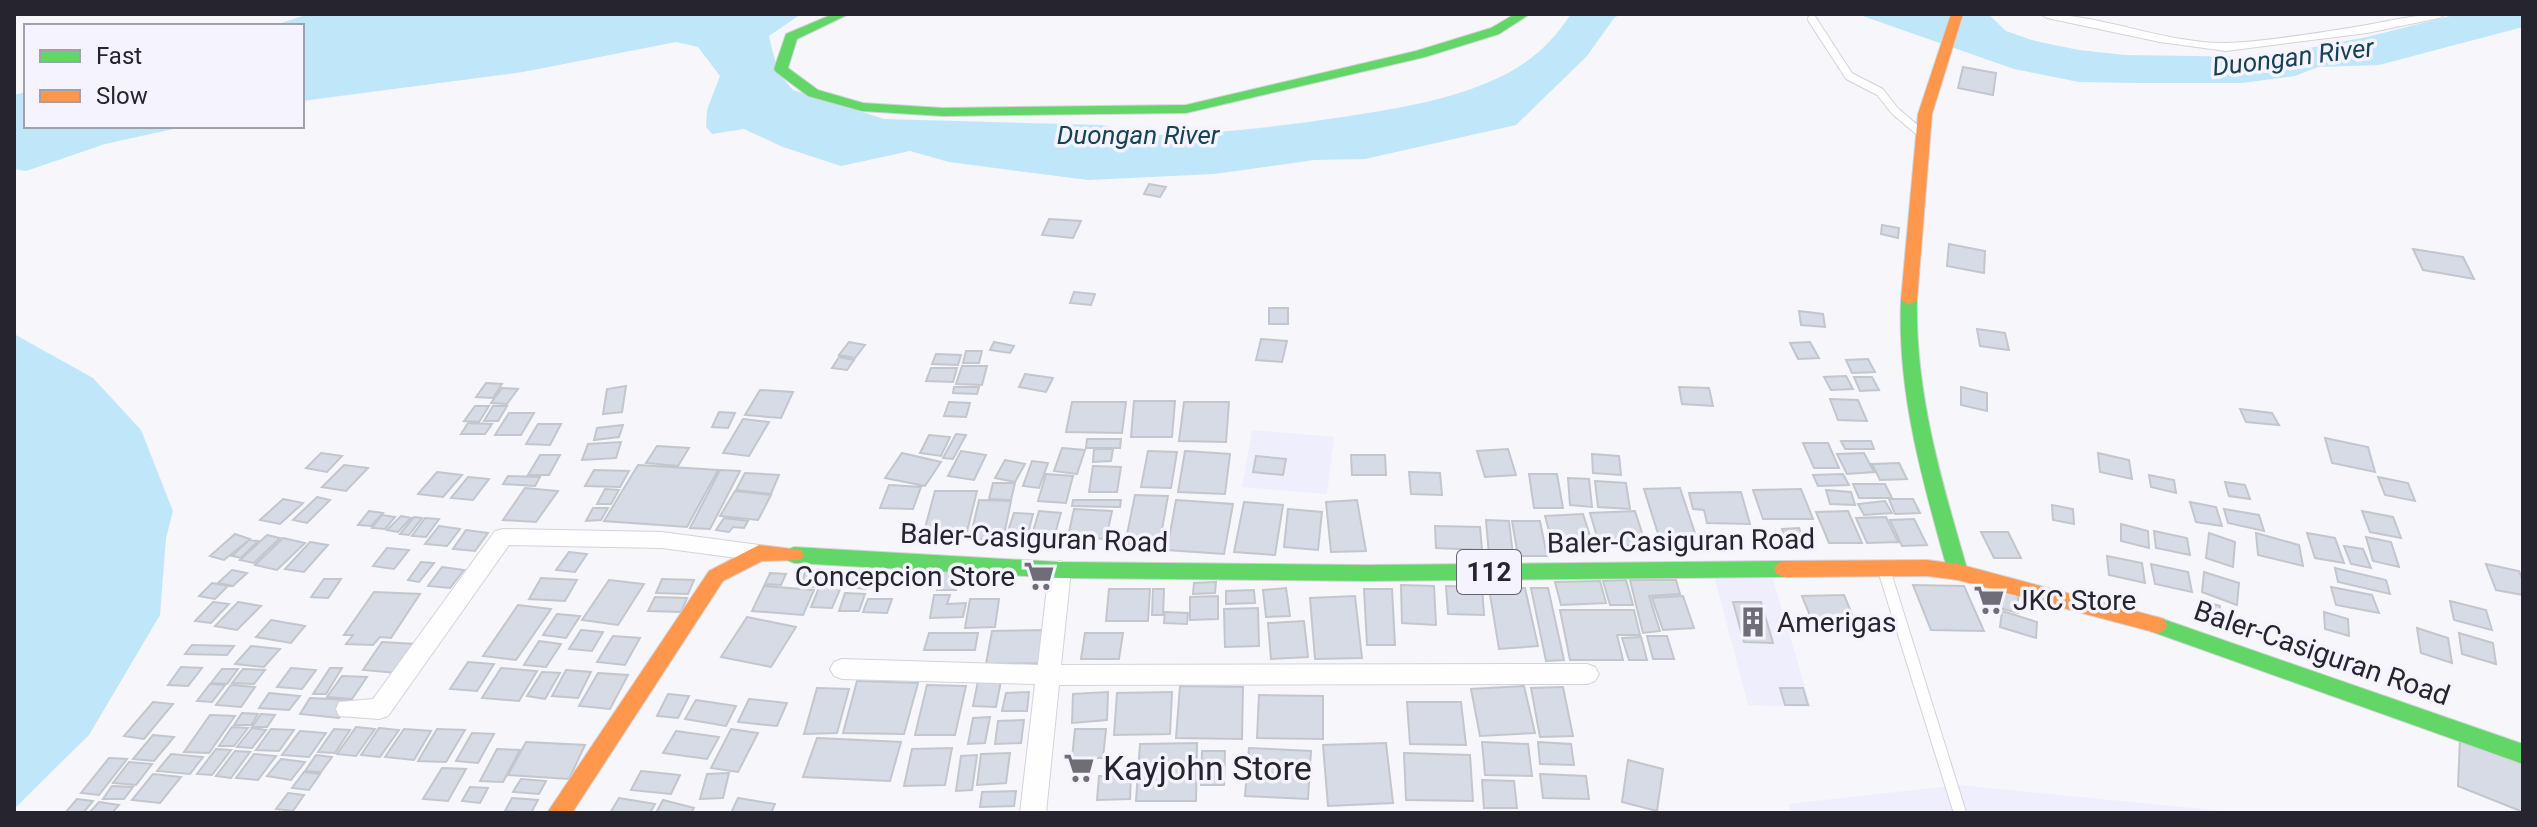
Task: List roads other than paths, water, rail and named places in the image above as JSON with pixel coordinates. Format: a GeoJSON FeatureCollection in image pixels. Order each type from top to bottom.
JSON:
{"type":"FeatureCollection","features":[{"type":"Feature","properties":{"kind":"street"},"geometry":{"type":"LineString","coordinates":[[843,14],[791,37],[781,69],[813,93],[862,107],[958,112],[1186,109],[1420,54],[1495,31],[1524,14]]}},
{"type":"Feature","properties":{"kind":"street"},"geometry":{"type":"LineString","coordinates":[[1957,14],[1925,114],[1907,321],[1920,436],[1958,572]]}},
{"type":"Feature","properties":{"kind":"street"},"geometry":{"type":"LineString","coordinates":[[2047,14],[2160,38],[2226,47],[2367,29],[2439,14]]}},
{"type":"Feature","properties":{"kind":"street"},"geometry":{"type":"LineString","coordinates":[[348,709],[379,709],[503,537],[662,540],[759,553]]}},
{"type":"Feature","properties":{"kind":"street"},"geometry":{"type":"LineString","coordinates":[[559,813],[716,576],[759,553]]}},
{"type":"Feature","properties":{"kind":"street","name":"Baler-Casiguran Road"},"geometry":{"type":"LineString","coordinates":[[759,553],[1060,570],[1366,573],[1927,568],[1958,572],[2161,626],[2523,754]]}},
{"type":"Feature","properties":{"kind":"street"},"geometry":{"type":"LineString","coordinates":[[1033,813],[1060,570]]}},
{"type":"Feature","properties":{"kind":"street"},"geometry":{"type":"LineString","coordinates":[[842,669],[1048,675],[1587,674]]}},
{"type":"Feature","properties":{"kind":"lane"},"geometry":{"type":"LineString","coordinates":[[1812,19],[1849,76],[1880,92],[1895,111],[1924,135]]}},
{"type":"Feature","properties":{"kind":"lane"},"geometry":{"type":"LineString","coordinates":[[1884,569],[1960,813]]}},
{"type":"Feature","properties":{"kind":"water"},"geometry":{"type":"Polygon","coordinates":[[[309,14],[801,14],[769,36],[779,72],[798,99],[842,122],[925,134],[1156,135],[1273,126],[1435,100],[1471,89],[1514,70],[1545,46],[1571,14],[1621,14],[1614,18],[1587,56],[1516,125],[1365,159],[1314,160],[1214,174],[1088,180],[949,162],[910,151],[841,166],[783,147],[744,129],[712,134],[706,127],[707,110],[720,76],[698,47],[676,42],[523,72],[304,101],[304,24],[278,24],[309,14]]]}},
{"type":"Feature","properties":{"kind":"water"},"geometry":{"type":"Polygon","coordinates":[[[1857,14],[1988,14],[2006,31],[2035,41],[2125,55],[2260,57],[2367,37],[2458,14],[2523,14],[2523,27],[2379,65],[2318,67],[2295,76],[2242,83],[2079,82],[2014,69],[1857,14]]]}},
{"type":"Feature","properties":{"kind":"water"},"geometry":{"type":"Polygon","coordinates":[[[24,92],[24,128],[178,128],[105,144],[26,171],[14,169],[14,95],[24,92]]]}},
{"type":"Feature","properties":{"kind":"water"},"geometry":{"type":"Polygon","coordinates":[[[14,334],[93,378],[141,430],[173,511],[166,538],[160,615],[89,735],[14,809],[14,334]]]}},
{"type":"Feature","properties":{"kind":"waterway","name":"Duongan River"},"geometry":{"type":"LineString","coordinates":[[760,75],[780,98],[881,130],[1102,136]]}},
{"type":"Feature","properties":{"kind":"place","name":"Concepcion Store"},"geometry":{"type":"Point","coordinates":[1039,576]}},
{"type":"Feature","properties":{"kind":"place","name":"JKC Store"},"geometry":{"type":"Point","coordinates":[1989,600]}},
{"type":"Feature","properties":{"kind":"place","name":"Amerigas"},"geometry":{"type":"Point","coordinates":[1753,622]}},
{"type":"Feature","properties":{"kind":"place","name":"Kayjohn Store"},"geometry":{"type":"Point","coordinates":[1079,768]}}]}
